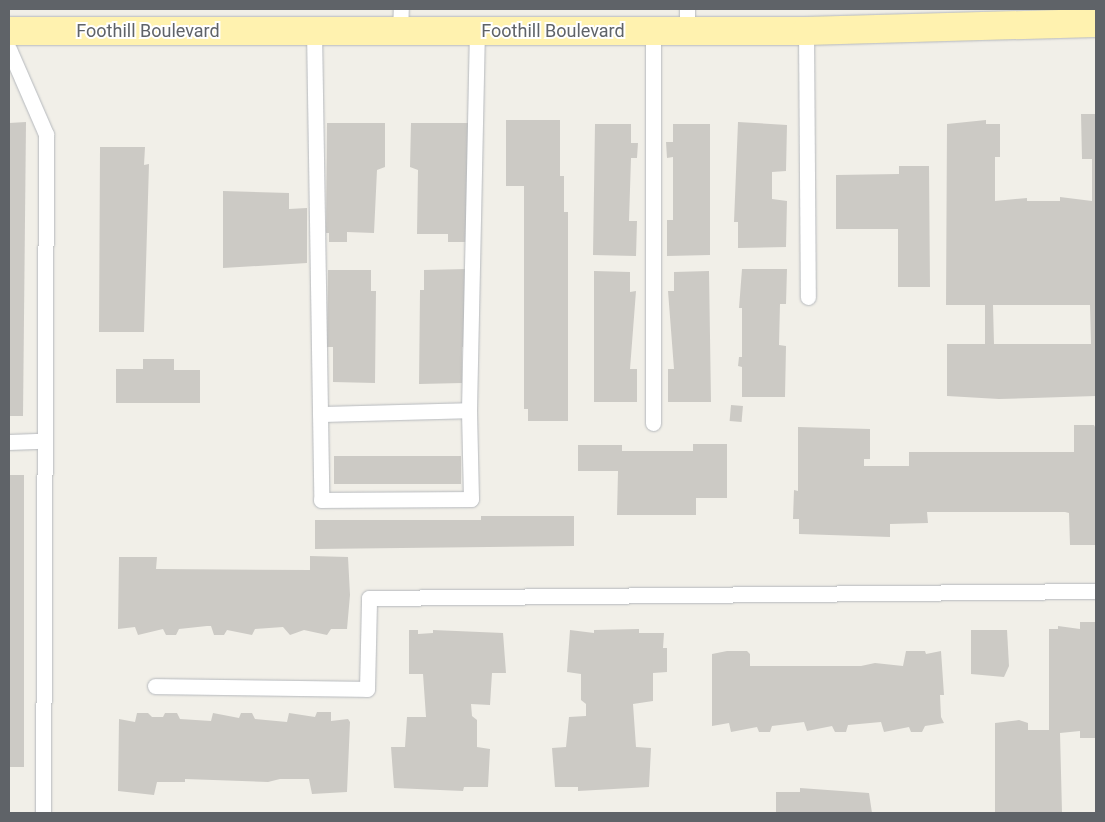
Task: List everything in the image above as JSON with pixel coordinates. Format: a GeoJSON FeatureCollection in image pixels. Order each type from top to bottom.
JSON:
{"type":"FeatureCollection","features":[{"type":"Feature","properties":{"kind":"main road","name":"Foothill Boulevard"},"geometry":{"type":"LineString","coordinates":[[9,31],[314,30],[401,20],[477,32],[652,31],[687,20],[806,31],[1096,23]]}},
{"type":"Feature","properties":{"kind":"lane"},"geometry":{"type":"LineString","coordinates":[[314,30],[321,500],[471,499],[469,410],[477,32]]}},
{"type":"Feature","properties":{"kind":"lane"},"geometry":{"type":"LineString","coordinates":[[652,31],[653,423]]}},
{"type":"Feature","properties":{"kind":"lane"},"geometry":{"type":"LineString","coordinates":[[806,31],[808,297]]}},
{"type":"Feature","properties":{"kind":"lane"},"geometry":{"type":"LineString","coordinates":[[9,49],[46,134],[42,441],[44,813]]}},
{"type":"Feature","properties":{"kind":"lane"},"geometry":{"type":"LineString","coordinates":[[320,414],[469,410]]}},
{"type":"Feature","properties":{"kind":"lane"},"geometry":{"type":"LineString","coordinates":[[9,442],[42,441]]}},
{"type":"Feature","properties":{"kind":"lane"},"geometry":{"type":"LineString","coordinates":[[155,686],[367,689],[369,598],[1096,591]]}},
{"type":"Feature","properties":{"kind":"building"},"geometry":{"type":"Polygon","coordinates":[[[1081,114],[1096,114],[1096,396],[999,399],[947,396],[947,344],[985,344],[985,305],[946,305],[947,124],[986,120],[986,124],[1000,124],[1000,157],[995,157],[995,201],[1027,198],[1027,201],[1060,201],[1060,197],[1092,201],[1092,159],[1082,159],[1081,114]],[[993,305],[994,344],[1091,344],[1090,305],[993,305]]]}},
{"type":"Feature","properties":{"kind":"building"},"geometry":{"type":"Polygon","coordinates":[[[506,120],[560,120],[560,176],[564,176],[564,212],[568,212],[568,421],[528,421],[528,409],[524,409],[524,186],[506,186],[506,120]]]}},
{"type":"Feature","properties":{"kind":"building"},"geometry":{"type":"Polygon","coordinates":[[[26,122],[23,416],[9,416],[9,123],[26,122]]]}},
{"type":"Feature","properties":{"kind":"building"},"geometry":{"type":"Polygon","coordinates":[[[738,122],[787,125],[786,171],[772,172],[772,199],[787,201],[786,247],[738,248],[738,222],[734,222],[738,122]]]}},
{"type":"Feature","properties":{"kind":"building"},"geometry":{"type":"Polygon","coordinates":[[[327,123],[385,123],[385,167],[377,170],[374,233],[347,232],[347,242],[329,242],[329,233],[326,233],[327,123]]]}},
{"type":"Feature","properties":{"kind":"building"},"geometry":{"type":"Polygon","coordinates":[[[411,123],[469,123],[466,242],[448,242],[448,234],[417,234],[418,170],[410,167],[411,123]]]}},
{"type":"Feature","properties":{"kind":"building"},"geometry":{"type":"Polygon","coordinates":[[[595,124],[631,124],[631,143],[638,143],[637,158],[631,158],[629,221],[637,221],[636,256],[593,255],[595,124]]]}},
{"type":"Feature","properties":{"kind":"building"},"geometry":{"type":"Polygon","coordinates":[[[673,124],[710,124],[710,255],[667,256],[667,220],[673,220],[673,157],[667,158],[666,142],[673,142],[673,124]]]}},
{"type":"Feature","properties":{"kind":"building"},"geometry":{"type":"Polygon","coordinates":[[[100,147],[145,147],[144,165],[149,164],[144,332],[99,332],[100,147]]]}},
{"type":"Feature","properties":{"kind":"building"},"geometry":{"type":"Polygon","coordinates":[[[899,166],[929,166],[930,287],[898,287],[898,229],[836,229],[836,175],[899,174],[899,166]]]}},
{"type":"Feature","properties":{"kind":"building"},"geometry":{"type":"Polygon","coordinates":[[[223,191],[289,193],[289,209],[307,208],[307,263],[223,268],[223,191]]]}},
{"type":"Feature","properties":{"kind":"building"},"geometry":{"type":"Polygon","coordinates":[[[466,269],[467,347],[462,347],[462,383],[419,384],[420,290],[424,290],[424,270],[466,269]]]}},
{"type":"Feature","properties":{"kind":"building"},"geometry":{"type":"Polygon","coordinates":[[[742,269],[787,269],[786,304],[780,304],[779,345],[786,346],[785,397],[742,397],[742,367],[738,366],[739,357],[742,357],[742,308],[739,308],[742,269]]]}},
{"type":"Feature","properties":{"kind":"building"},"geometry":{"type":"Polygon","coordinates":[[[328,270],[371,270],[371,291],[376,291],[375,383],[333,382],[333,347],[327,347],[328,270]]]}},
{"type":"Feature","properties":{"kind":"building"},"geometry":{"type":"Polygon","coordinates":[[[594,271],[630,272],[630,292],[636,291],[630,369],[637,369],[637,402],[594,402],[594,271]]]}},
{"type":"Feature","properties":{"kind":"building"},"geometry":{"type":"Polygon","coordinates":[[[709,271],[711,402],[668,402],[668,369],[674,369],[668,291],[674,291],[674,272],[709,271]]]}},
{"type":"Feature","properties":{"kind":"building"},"geometry":{"type":"Polygon","coordinates":[[[143,359],[174,359],[174,370],[200,370],[200,403],[116,403],[116,369],[143,369],[143,359]]]}},
{"type":"Feature","properties":{"kind":"building"},"geometry":{"type":"Polygon","coordinates":[[[731,405],[743,406],[742,422],[730,421],[731,405]]]}},
{"type":"Feature","properties":{"kind":"building"},"geometry":{"type":"Polygon","coordinates":[[[1074,425],[1094,425],[1096,429],[1095,545],[1070,545],[1069,513],[1065,512],[927,512],[928,523],[890,524],[890,537],[799,534],[799,519],[793,519],[794,490],[798,491],[798,427],[870,429],[870,459],[864,459],[864,466],[909,466],[909,452],[1074,452],[1074,425]]]}},
{"type":"Feature","properties":{"kind":"building"},"geometry":{"type":"Polygon","coordinates":[[[693,444],[727,444],[727,498],[696,498],[696,515],[617,515],[618,471],[578,471],[578,445],[622,445],[622,451],[693,451],[693,444]]]}},
{"type":"Feature","properties":{"kind":"building"},"geometry":{"type":"Polygon","coordinates":[[[334,456],[461,456],[461,484],[334,484],[334,456]]]}},
{"type":"Feature","properties":{"kind":"building"},"geometry":{"type":"Polygon","coordinates":[[[9,475],[24,475],[24,767],[9,767],[9,475]]]}},
{"type":"Feature","properties":{"kind":"building"},"geometry":{"type":"Polygon","coordinates":[[[481,516],[574,516],[574,546],[315,549],[315,520],[481,520],[481,516]]]}},
{"type":"Feature","properties":{"kind":"building"},"geometry":{"type":"Polygon","coordinates":[[[310,556],[348,557],[350,595],[347,629],[331,629],[327,635],[304,630],[290,635],[283,627],[255,629],[252,635],[227,630],[224,635],[214,635],[211,626],[207,626],[179,629],[176,635],[166,635],[163,629],[138,635],[135,627],[118,629],[119,557],[157,557],[156,569],[310,570],[310,556]]]}},
{"type":"Feature","properties":{"kind":"building"},"geometry":{"type":"Polygon","coordinates":[[[1080,622],[1096,622],[1096,738],[1080,738],[1080,731],[1060,733],[1062,812],[995,813],[995,723],[1019,720],[1028,723],[1028,730],[1049,730],[1049,629],[1058,629],[1058,626],[1080,629],[1080,622]]]}},
{"type":"Feature","properties":{"kind":"building"},"geometry":{"type":"Polygon","coordinates":[[[639,629],[639,633],[664,633],[663,648],[667,648],[667,672],[653,673],[653,701],[633,704],[636,747],[651,748],[649,787],[578,791],[578,787],[555,787],[552,748],[566,747],[569,717],[586,716],[586,704],[581,700],[581,674],[567,672],[570,630],[594,633],[594,630],[639,629]]]}},
{"type":"Feature","properties":{"kind":"building"},"geometry":{"type":"Polygon","coordinates":[[[409,630],[418,630],[418,634],[433,633],[433,630],[503,633],[506,673],[492,673],[490,705],[471,704],[472,716],[477,720],[477,747],[490,749],[488,787],[464,787],[463,791],[394,788],[391,747],[405,747],[407,717],[426,717],[423,674],[409,674],[409,630]]]}},
{"type":"Feature","properties":{"kind":"building"},"geometry":{"type":"Polygon","coordinates":[[[971,630],[1007,630],[1009,666],[1004,677],[971,674],[971,630]]]}},
{"type":"Feature","properties":{"kind":"building"},"geometry":{"type":"Polygon","coordinates":[[[727,651],[747,651],[750,654],[750,666],[861,666],[875,663],[903,666],[906,651],[925,651],[926,654],[941,651],[944,695],[940,695],[941,717],[944,723],[925,726],[922,732],[911,732],[909,727],[884,732],[881,722],[848,725],[846,732],[835,732],[832,726],[807,731],[804,722],[772,726],[770,732],[759,732],[757,727],[731,732],[729,723],[712,726],[712,654],[727,651]]]}},
{"type":"Feature","properties":{"kind":"building"},"geometry":{"type":"Polygon","coordinates":[[[317,712],[331,712],[331,721],[348,719],[350,722],[347,792],[312,794],[309,779],[280,779],[268,782],[185,779],[185,782],[157,782],[154,795],[118,791],[119,719],[135,722],[137,713],[148,713],[152,717],[163,717],[165,713],[177,713],[180,719],[211,721],[213,713],[239,718],[241,713],[252,713],[255,719],[287,722],[289,713],[315,717],[317,712]]]}},
{"type":"Feature","properties":{"kind":"building"},"geometry":{"type":"Polygon","coordinates":[[[800,788],[869,793],[872,813],[776,813],[776,792],[800,792],[800,788]]]}}]}
